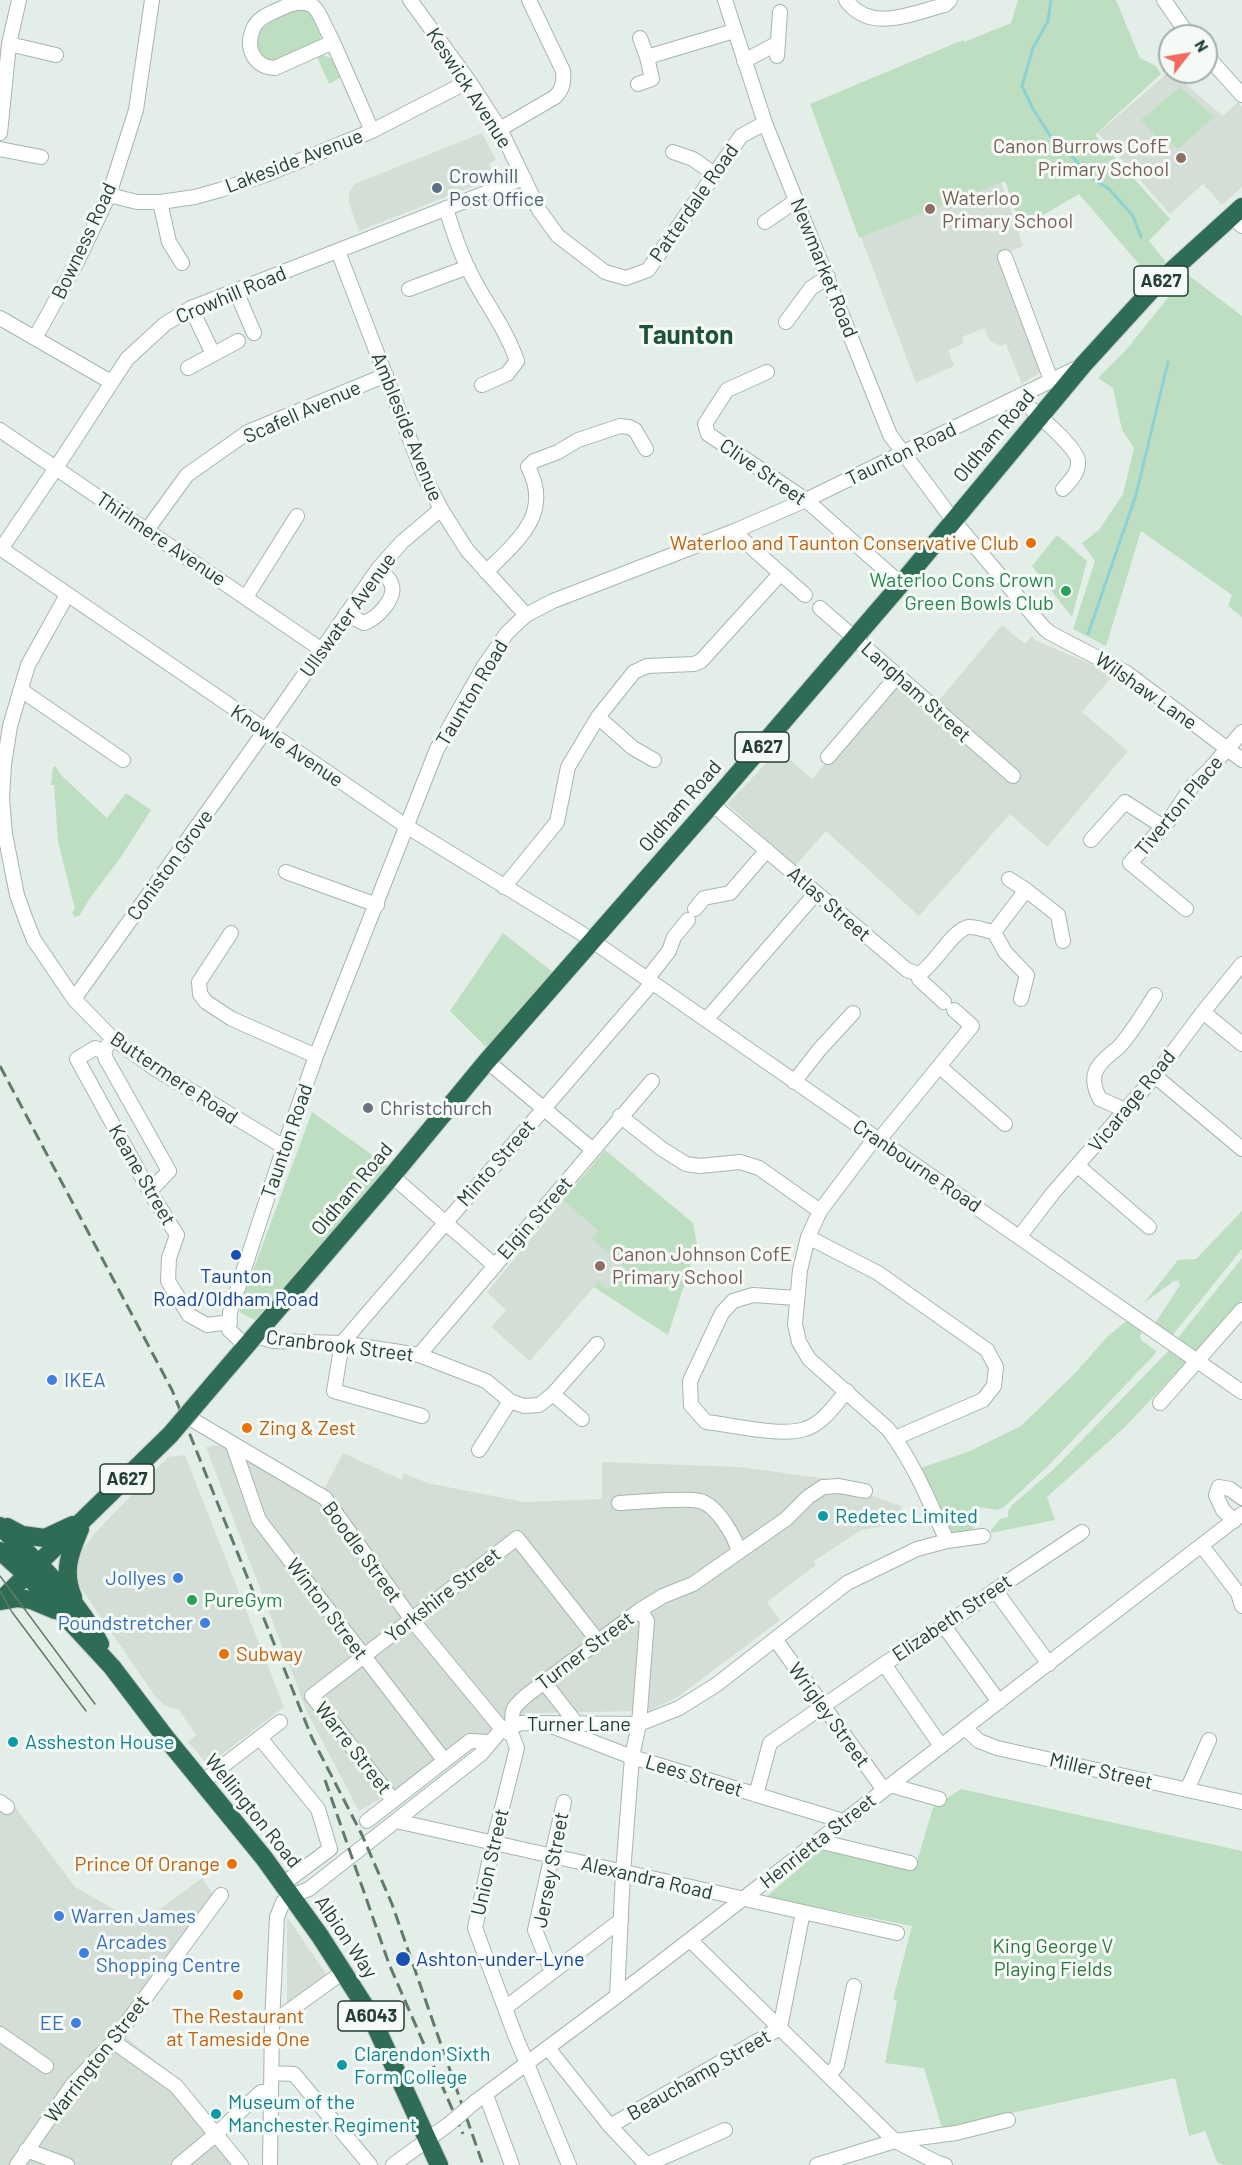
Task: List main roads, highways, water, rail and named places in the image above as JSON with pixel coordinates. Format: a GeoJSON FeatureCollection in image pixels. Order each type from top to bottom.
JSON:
{"type":"FeatureCollection","features":[{"type":"Feature","properties":{"kind":"highway","name":"Oldham Road"},"geometry":{"type":"LineString","coordinates":[[0,1601],[170,1435],[392,1176],[587,937],[712,804],[855,638],[895,578],[953,520],[1083,365],[1156,285],[1239,216]]}},
{"type":"Feature","properties":{"kind":"highway","name":"A627"},"geometry":{"type":"LineString","coordinates":[[0,1525],[22,1535],[45,1538],[83,1521]]}},
{"type":"Feature","properties":{"kind":"highway"},"geometry":{"type":"LineString","coordinates":[[0,1601],[18,1598],[69,1608],[68,1558],[83,1521]]}},
{"type":"Feature","properties":{"kind":"highway","name":"Wellington Road"},"geometry":{"type":"LineString","coordinates":[[0,1525],[34,1570],[94,1632],[112,1667],[287,1890]]}},
{"type":"Feature","properties":{"kind":"highway","name":"Wellington Road"},"geometry":{"type":"LineString","coordinates":[[0,1551],[34,1570]]}},
{"type":"Feature","properties":{"kind":"highway","name":"Albion Way"},"geometry":{"type":"LineString","coordinates":[[287,1890],[370,2014],[439,2165]]}},
{"type":"Feature","properties":{"kind":"waterway"},"geometry":{"type":"LineString","coordinates":[[1051,0],[1048,21],[1033,48],[1022,86],[1033,109],[1051,137],[1069,152],[1087,175],[1109,189],[1133,216],[1141,237]]}},
{"type":"Feature","properties":{"kind":"waterway"},"geometry":{"type":"LineString","coordinates":[[1088,634],[1136,495],[1168,362]]}},
{"type":"Feature","properties":{"kind":"tram line"},"geometry":{"type":"LineString","coordinates":[[0,1576],[95,1704]]}},
{"type":"Feature","properties":{"kind":"tram line"},"geometry":{"type":"LineString","coordinates":[[0,1591],[12,1612],[86,1711]]}},
{"type":"Feature","properties":{"kind":"railway"},"geometry":{"type":"LineString","coordinates":[[0,1066],[172,1390],[312,1738],[362,1835],[392,1904],[483,2165]]}},
{"type":"Feature","properties":{"kind":"railway"},"geometry":{"type":"LineString","coordinates":[[325,1780],[389,1964],[463,2134]]}},
{"type":"Feature","properties":{"kind":"place","name":"Canon Burrows CofE Primary School"},"geometry":{"type":"Point","coordinates":[1181,158]}},
{"type":"Feature","properties":{"kind":"place","name":"Crowhill Post Office"},"geometry":{"type":"Point","coordinates":[437,188]}},
{"type":"Feature","properties":{"kind":"place","name":"Waterloo Primary School"},"geometry":{"type":"Point","coordinates":[930,209]}},
{"type":"Feature","properties":{"kind":"place","name":"Waterloo and Taunton Conservative Club"},"geometry":{"type":"Point","coordinates":[1031,543]}},
{"type":"Feature","properties":{"kind":"place","name":"Waterloo Cons Crown Green Bowls Club"},"geometry":{"type":"Point","coordinates":[1066,591]}},
{"type":"Feature","properties":{"kind":"place","name":"Christchurch"},"geometry":{"type":"Point","coordinates":[368,1108]}},
{"type":"Feature","properties":{"kind":"place","name":"Taunton Road/Oldham Road"},"geometry":{"type":"Point","coordinates":[236,1255]}},
{"type":"Feature","properties":{"kind":"place","name":"Canon Johnson CofE Primary School"},"geometry":{"type":"Point","coordinates":[600,1266]}},
{"type":"Feature","properties":{"kind":"place","name":"IKEA"},"geometry":{"type":"Point","coordinates":[52,1380]}},
{"type":"Feature","properties":{"kind":"place","name":"Zing & Zest"},"geometry":{"type":"Point","coordinates":[247,1428]}},
{"type":"Feature","properties":{"kind":"place","name":"Redetec Limited"},"geometry":{"type":"Point","coordinates":[823,1516]}},
{"type":"Feature","properties":{"kind":"place","name":"Jollyes"},"geometry":{"type":"Point","coordinates":[178,1578]}},
{"type":"Feature","properties":{"kind":"place","name":"PureGym"},"geometry":{"type":"Point","coordinates":[192,1600]}},
{"type":"Feature","properties":{"kind":"place","name":"Poundstretcher"},"geometry":{"type":"Point","coordinates":[205,1623]}},
{"type":"Feature","properties":{"kind":"place","name":"Subway"},"geometry":{"type":"Point","coordinates":[224,1654]}},
{"type":"Feature","properties":{"kind":"place","name":"Assheston House"},"geometry":{"type":"Point","coordinates":[13,1742]}},
{"type":"Feature","properties":{"kind":"place","name":"Prince Of Orange"},"geometry":{"type":"Point","coordinates":[232,1864]}},
{"type":"Feature","properties":{"kind":"place","name":"Warren James"},"geometry":{"type":"Point","coordinates":[59,1916]}},
{"type":"Feature","properties":{"kind":"place","name":"Arcades Shopping Centre"},"geometry":{"type":"Point","coordinates":[84,1953]}},
{"type":"Feature","properties":{"kind":"place","name":"Ashton-under-Lyne"},"geometry":{"type":"Point","coordinates":[403,1959]}},
{"type":"Feature","properties":{"kind":"place","name":"The Restaurant at Tameside One"},"geometry":{"type":"Point","coordinates":[238,1995]}},
{"type":"Feature","properties":{"kind":"place","name":"EE"},"geometry":{"type":"Point","coordinates":[76,2023]}},
{"type":"Feature","properties":{"kind":"place","name":"Clarendon Sixth Form College"},"geometry":{"type":"Point","coordinates":[342,2065]}},
{"type":"Feature","properties":{"kind":"place","name":"Museum of the Manchester Regiment"},"geometry":{"type":"Point","coordinates":[216,2114]}},
{"type":"Feature","properties":{"kind":"district","name":"Taunton"},"geometry":{"type":"Point","coordinates":[686,335]}},
{"type":"Feature","properties":{"kind":"park label","name":"King George V Playing Fields"},"geometry":{"type":"Point","coordinates":[1053,1958]}}]}
